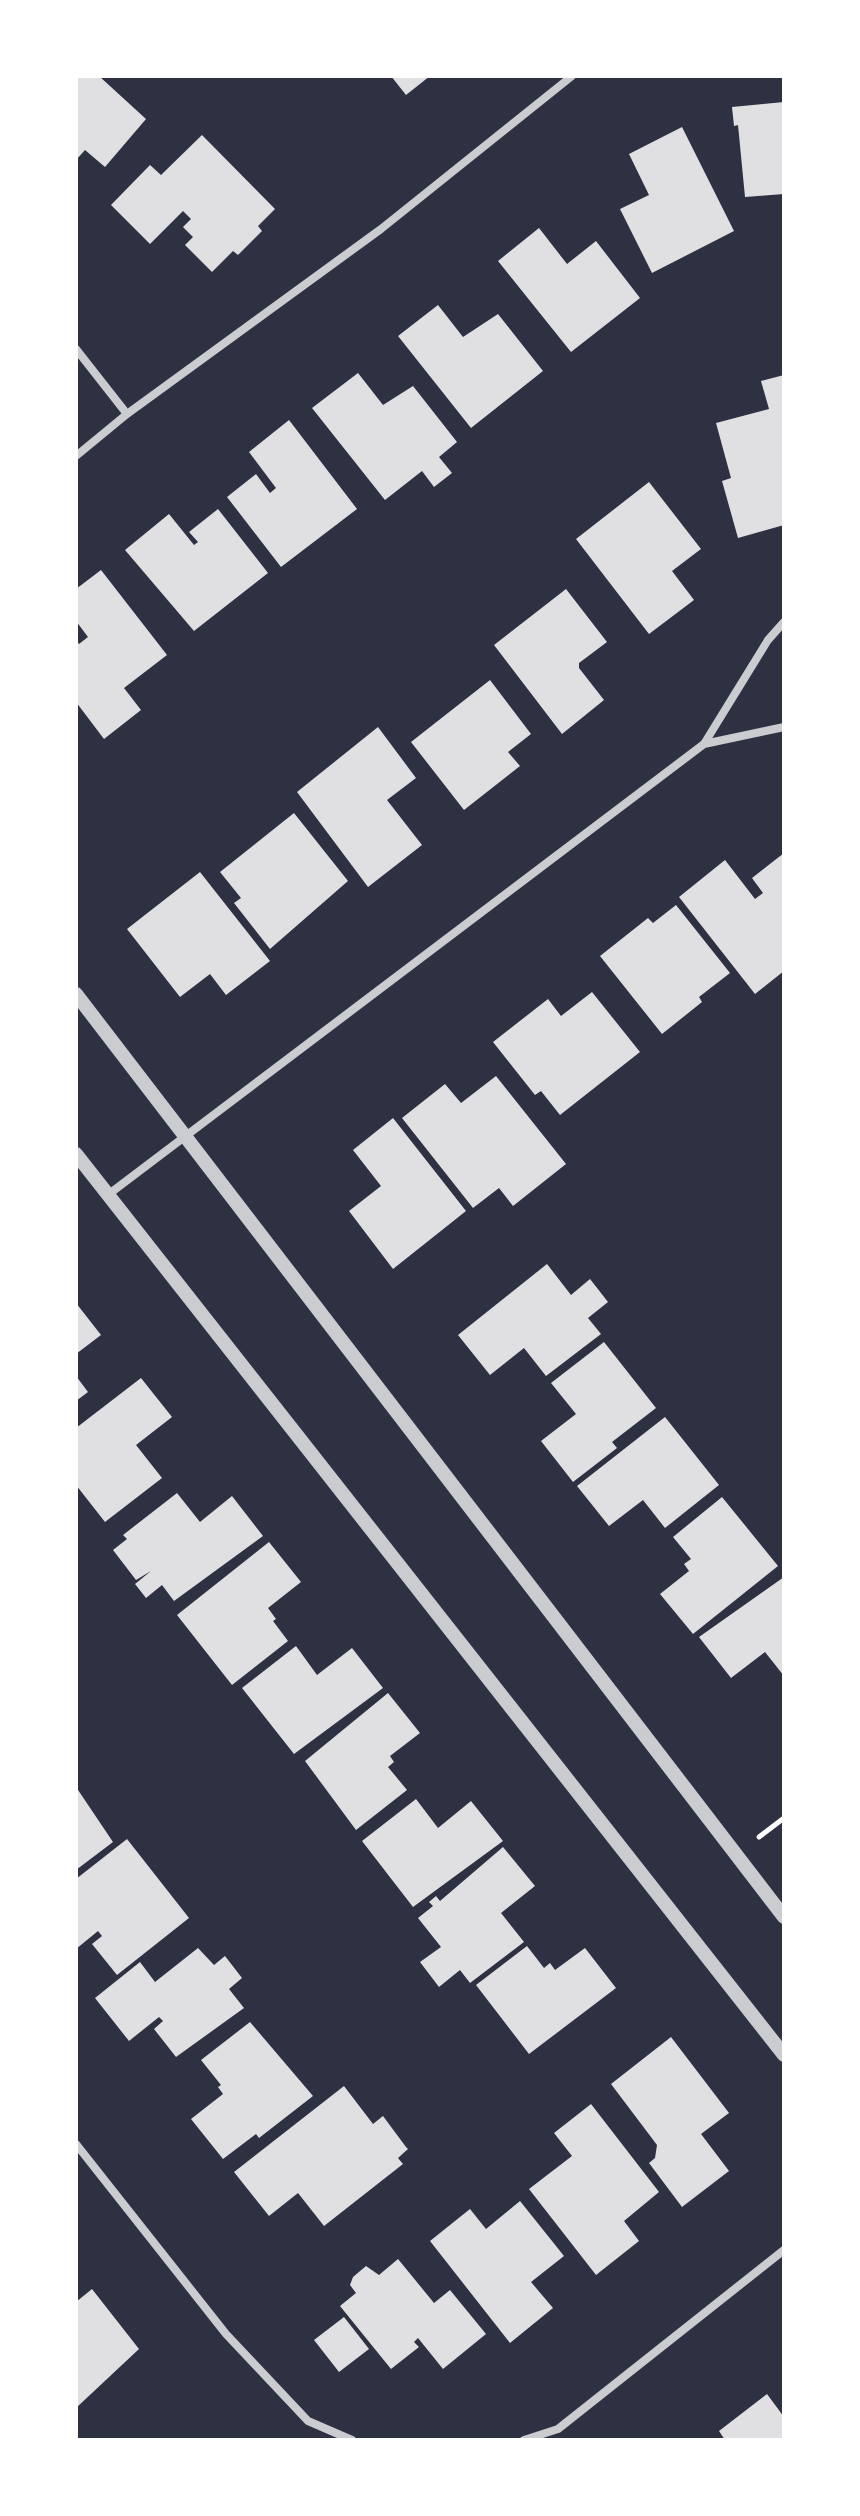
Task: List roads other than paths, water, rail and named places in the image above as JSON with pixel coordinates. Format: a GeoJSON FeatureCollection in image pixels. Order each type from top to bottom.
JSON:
{"type":"FeatureCollection","features":[{"type":"Feature","properties":{"kind":"street"},"geometry":{"type":"LineString","coordinates":[[76,456],[127,414],[381,229],[572,76]]}},
{"type":"Feature","properties":{"kind":"street"},"geometry":{"type":"LineString","coordinates":[[76,349],[127,414]]}},
{"type":"Feature","properties":{"kind":"street"},"geometry":{"type":"LineString","coordinates":[[109,1194],[704,744],[768,640],[784,622]]}},
{"type":"Feature","properties":{"kind":"street"},"geometry":{"type":"LineString","coordinates":[[704,744],[784,727]]}},
{"type":"Feature","properties":{"kind":"street"},"geometry":{"type":"LineString","coordinates":[[76,994],[784,1917]]}},
{"type":"Feature","properties":{"kind":"street"},"geometry":{"type":"LineString","coordinates":[[76,1154],[784,2055]]}},
{"type":"Feature","properties":{"kind":"street"},"geometry":{"type":"LineString","coordinates":[[76,2144],[80,2158],[226,2334],[308,2421],[352,2440]]}},
{"type":"Feature","properties":{"kind":"street"},"geometry":{"type":"LineString","coordinates":[[524,2440],[558,2429],[784,2250]]}}]}
